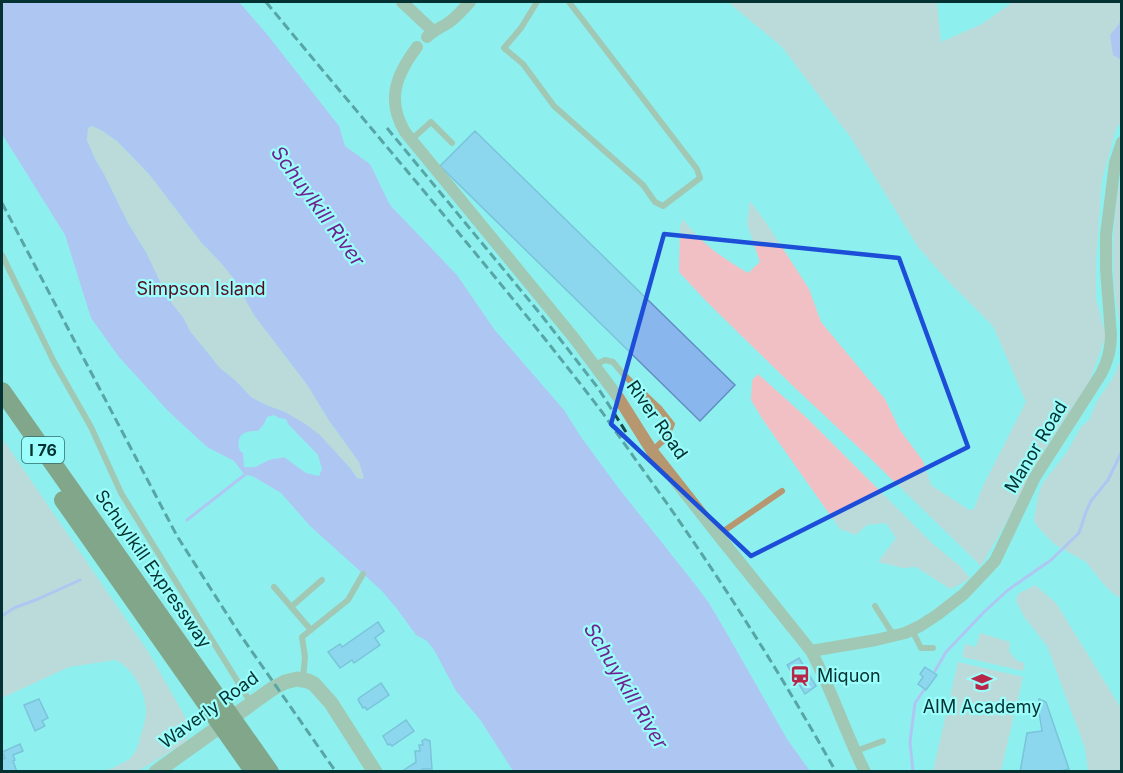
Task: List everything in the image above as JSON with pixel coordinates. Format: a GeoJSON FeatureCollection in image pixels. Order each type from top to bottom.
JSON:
{"type":"FeatureCollection","features":[{"type":"Feature","properties":{"kind":"highway","name":"Schuylkill Expressway"},"geometry":{"type":"LineString","coordinates":[[2,391],[81,515]]}},
{"type":"Feature","properties":{"kind":"highway","name":"Schuylkill Expressway"},"geometry":{"type":"LineString","coordinates":[[2,412],[81,515],[242,742],[270,771]]}},
{"type":"Feature","properties":{"kind":"highway","name":"Schuylkill Expressway"},"geometry":{"type":"LineString","coordinates":[[242,742],[254,771]]}},
{"type":"Feature","properties":{"kind":"street"},"geometry":{"type":"LineString","coordinates":[[402,2],[430,34],[450,22],[470,2]]}},
{"type":"Feature","properties":{"kind":"street","name":"River Road"},"geometry":{"type":"LineString","coordinates":[[417,47],[397,82],[395,105],[399,123],[410,140],[574,338],[618,397],[652,451],[811,651],[865,771]]}},
{"type":"Feature","properties":{"kind":"street","name":"Manor Road"},"geometry":{"type":"LineString","coordinates":[[811,651],[894,636],[912,630],[953,603],[1001,552],[1035,477],[1105,367],[1112,335],[1106,269],[1106,234],[1115,163],[1122,142]]}},
{"type":"Feature","properties":{"kind":"street"},"geometry":{"type":"LineString","coordinates":[[303,679],[314,684],[326,696],[375,771]]}},
{"type":"Feature","properties":{"kind":"street","name":"Waverly Road"},"geometry":{"type":"LineString","coordinates":[[156,771],[272,689],[285,682],[303,679]]}},
{"type":"Feature","properties":{"kind":"lane"},"geometry":{"type":"LineString","coordinates":[[537,2],[521,28],[504,48],[523,64],[554,106],[643,185],[656,202],[663,206],[700,178],[697,169],[569,2]]}},
{"type":"Feature","properties":{"kind":"lane"},"geometry":{"type":"LineString","coordinates":[[410,140],[431,122],[452,143]]}},
{"type":"Feature","properties":{"kind":"lane"},"geometry":{"type":"LineString","coordinates":[[2,255],[54,362],[91,427],[121,493],[250,703]]}},
{"type":"Feature","properties":{"kind":"lane"},"geometry":{"type":"LineString","coordinates":[[595,365],[605,360],[613,362],[672,424],[666,438],[652,451]]}},
{"type":"Feature","properties":{"kind":"lane"},"geometry":{"type":"LineString","coordinates":[[718,535],[782,491]]}},
{"type":"Feature","properties":{"kind":"lane"},"geometry":{"type":"LineString","coordinates":[[303,679],[305,657],[302,637],[348,600],[363,574]]}},
{"type":"Feature","properties":{"kind":"lane"},"geometry":{"type":"LineString","coordinates":[[291,607],[322,580]]}},
{"type":"Feature","properties":{"kind":"lane"},"geometry":{"type":"LineString","coordinates":[[274,587],[311,630]]}},
{"type":"Feature","properties":{"kind":"lane"},"geometry":{"type":"LineString","coordinates":[[875,606],[894,636]]}},
{"type":"Feature","properties":{"kind":"lane"},"geometry":{"type":"LineString","coordinates":[[912,630],[921,648],[933,648]]}},
{"type":"Feature","properties":{"kind":"lane"},"geometry":{"type":"LineString","coordinates":[[855,752],[884,741]]}},
{"type":"Feature","properties":{"kind":"highlighted area"},"geometry":{"type":"Polygon","coordinates":[[[664,234],[899,258],[968,447],[751,556],[611,424],[664,234]]]}},
{"type":"Feature","properties":{"kind":"green space"},"geometry":{"type":"Polygon","coordinates":[[[728,2],[937,2],[941,42],[982,24],[1013,2],[1121,2],[1121,122],[1116,129],[1102,180],[1096,261],[1096,299],[1106,336],[1089,382],[1049,443],[981,566],[793,386],[679,272],[680,227],[683,219],[712,249],[748,273],[760,262],[747,224],[750,201],[809,289],[821,322],[885,399],[900,430],[923,461],[931,485],[969,510],[974,509],[983,486],[1026,402],[993,326],[918,247],[851,138],[782,47],[728,2]]]}},
{"type":"Feature","properties":{"kind":"green space","name":"Simpson Island"},"geometry":{"type":"Polygon","coordinates":[[[92,126],[117,141],[149,174],[201,242],[234,279],[254,315],[308,386],[359,462],[365,478],[357,478],[320,435],[285,412],[251,397],[220,368],[190,331],[165,292],[95,159],[87,140],[88,128],[92,126]]]}},
{"type":"Feature","properties":{"kind":"green space"},"geometry":{"type":"Polygon","coordinates":[[[1121,173],[1122,329],[1116,301],[1113,259],[1115,211],[1121,173]]]}},
{"type":"Feature","properties":{"kind":"green space"},"geometry":{"type":"Polygon","coordinates":[[[1121,359],[1122,598],[1106,587],[1086,562],[1054,544],[1034,520],[1042,484],[1067,452],[1081,427],[1089,420],[1121,359]]]}},
{"type":"Feature","properties":{"kind":"green space"},"geometry":{"type":"Polygon","coordinates":[[[758,374],[808,419],[970,578],[950,589],[916,567],[903,568],[878,562],[896,538],[886,523],[867,525],[856,535],[840,529],[751,400],[752,380],[758,374]]]}},
{"type":"Feature","properties":{"kind":"green space"},"geometry":{"type":"Polygon","coordinates":[[[2,438],[149,653],[187,720],[190,734],[183,744],[138,771],[105,771],[124,763],[134,753],[138,746],[146,713],[140,687],[121,663],[115,660],[69,667],[2,698],[2,438]]]}},
{"type":"Feature","properties":{"kind":"green space"},"geometry":{"type":"Polygon","coordinates":[[[1035,585],[1056,603],[1121,708],[1121,771],[1088,771],[1085,748],[1047,646],[1025,618],[1016,601],[1018,594],[1035,585]]]}},
{"type":"Feature","properties":{"kind":"green space"},"geometry":{"type":"Polygon","coordinates":[[[980,633],[1010,642],[1009,651],[1017,661],[1025,663],[1023,671],[962,657],[965,644],[976,647],[980,633]]]}},
{"type":"Feature","properties":{"kind":"green space"},"geometry":{"type":"Polygon","coordinates":[[[958,662],[1023,677],[1001,771],[933,771],[958,662]]]}},
{"type":"Feature","properties":{"kind":"water","name":"Schuylkill River"},"geometry":{"type":"Polygon","coordinates":[[[2,2],[239,2],[339,126],[345,146],[370,164],[390,205],[457,275],[494,329],[564,410],[617,486],[709,603],[787,739],[810,771],[513,771],[481,721],[456,691],[434,650],[427,641],[416,635],[381,590],[310,526],[281,493],[254,477],[244,474],[234,461],[207,447],[169,412],[119,357],[91,318],[65,235],[2,134],[2,2]],[[92,126],[88,128],[87,140],[95,159],[165,292],[190,331],[220,368],[251,397],[304,423],[320,435],[357,478],[364,478],[359,462],[308,386],[254,315],[234,279],[201,242],[149,174],[117,141],[92,126]],[[274,415],[267,417],[258,431],[244,433],[240,438],[239,446],[243,453],[244,467],[255,467],[269,460],[284,457],[306,473],[319,476],[322,469],[318,455],[288,424],[286,419],[274,415]]]}},
{"type":"Feature","properties":{"kind":"water"},"geometry":{"type":"Polygon","coordinates":[[[1121,17],[1122,60],[1113,55],[1110,35],[1119,24],[1121,17]]]}},
{"type":"Feature","properties":{"kind":"building"},"geometry":{"type":"Polygon","coordinates":[[[475,131],[735,385],[700,421],[440,166],[475,131]]]}},
{"type":"Feature","properties":{"kind":"building"},"geometry":{"type":"Polygon","coordinates":[[[378,622],[384,631],[375,638],[380,645],[354,663],[352,660],[340,668],[328,652],[340,644],[342,647],[378,622]]]}},
{"type":"Feature","properties":{"kind":"building","name":"Miquon"},"geometry":{"type":"Polygon","coordinates":[[[799,658],[816,686],[805,694],[787,665],[799,658]]]}},
{"type":"Feature","properties":{"kind":"building"},"geometry":{"type":"Polygon","coordinates":[[[925,667],[937,675],[926,690],[918,684],[923,677],[920,674],[925,667]]]}},
{"type":"Feature","properties":{"kind":"building"},"geometry":{"type":"Polygon","coordinates":[[[381,683],[389,695],[367,710],[363,708],[359,698],[381,683]]]}},
{"type":"Feature","properties":{"kind":"building"},"geometry":{"type":"Polygon","coordinates":[[[39,699],[48,718],[42,721],[45,726],[35,731],[24,705],[39,699]]]}},
{"type":"Feature","properties":{"kind":"building","name":"AIM Academy"},"geometry":{"type":"Polygon","coordinates":[[[1039,699],[1046,702],[1069,769],[1056,772],[1020,772],[1027,733],[1042,731],[1039,699]]]}},
{"type":"Feature","properties":{"kind":"building"},"geometry":{"type":"Polygon","coordinates":[[[406,720],[414,731],[392,746],[388,745],[383,736],[406,720]]]}},
{"type":"Feature","properties":{"kind":"building"},"geometry":{"type":"Polygon","coordinates":[[[425,739],[430,741],[432,769],[423,769],[420,772],[401,772],[416,762],[415,751],[420,751],[419,745],[423,745],[422,741],[425,739]]]}},
{"type":"Feature","properties":{"kind":"building"},"geometry":{"type":"Polygon","coordinates":[[[20,744],[23,751],[13,755],[17,772],[2,772],[2,759],[5,758],[2,752],[20,744]]]}},
{"type":"Feature","properties":{"kind":"waterway"},"geometry":{"type":"LineString","coordinates":[[935,671],[946,652],[984,612],[1008,590],[1051,560],[1079,533],[1091,501],[1108,480],[1122,451]]}},
{"type":"Feature","properties":{"kind":"waterway"},"geometry":{"type":"LineString","coordinates":[[187,520],[247,473]]}},
{"type":"Feature","properties":{"kind":"waterway"},"geometry":{"type":"LineString","coordinates":[[2,616],[14,608],[80,580]]}},
{"type":"Feature","properties":{"kind":"waterway"},"geometry":{"type":"LineString","coordinates":[[913,772],[910,742],[915,703],[924,690]]}},
{"type":"Feature","properties":{"kind":"railway"},"geometry":{"type":"LineString","coordinates":[[266,2],[478,257],[602,412],[742,614],[836,772]]}},
{"type":"Feature","properties":{"kind":"railway"},"geometry":{"type":"LineString","coordinates":[[387,128],[542,316],[598,388],[626,432]]}},
{"type":"Feature","properties":{"kind":"railway"},"geometry":{"type":"LineString","coordinates":[[2,203],[177,536],[239,633],[336,772]]}},
{"type":"Feature","properties":{"kind":"place","name":"Miquon"},"geometry":{"type":"Point","coordinates":[800,676]}},
{"type":"Feature","properties":{"kind":"place","name":"AIM Academy"},"geometry":{"type":"Point","coordinates":[982,682]}}]}
